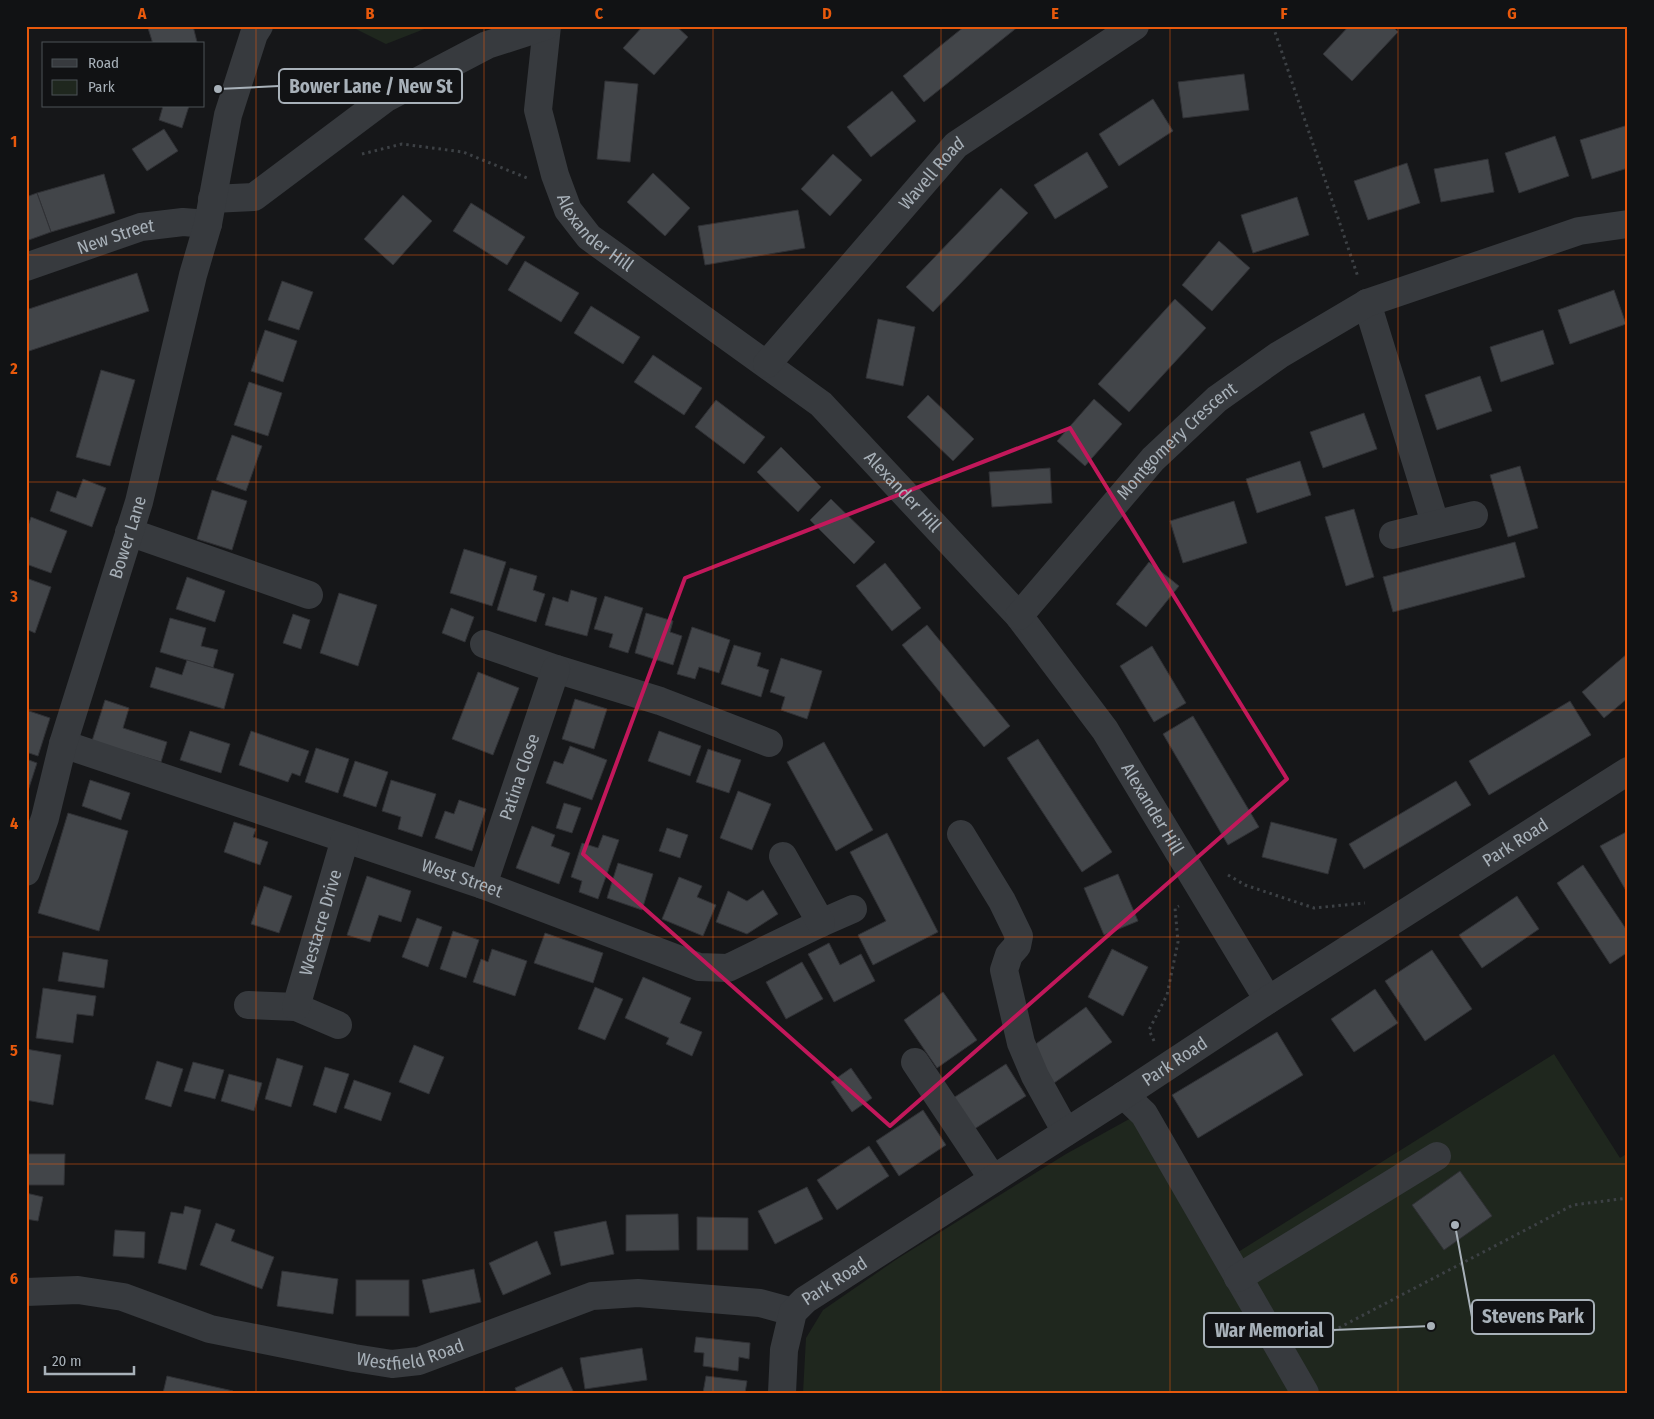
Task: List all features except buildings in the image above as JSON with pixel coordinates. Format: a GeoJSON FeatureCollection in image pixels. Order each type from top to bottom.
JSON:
{"type":"FeatureCollection","features":[{"type":"Feature","properties":{"kind":"street","name":"Bower Lane"},"geometry":{"type":"LineString","coordinates":[[26,872],[36,815],[63,744],[130,532],[210,212],[228,115],[254,34],[259,26]]}},
{"type":"Feature","properties":{"kind":"street","name":"Alexander Hill"},"geometry":{"type":"LineString","coordinates":[[210,212],[254,197],[386,98],[487,45],[546,26],[538,110],[568,210],[589,237],[820,404],[1019,616],[1105,730],[1268,1000]]}},
{"type":"Feature","properties":{"kind":"street","name":"Wavell Road"},"geometry":{"type":"LineString","coordinates":[[767,364],[956,145],[1135,26]]}},
{"type":"Feature","properties":{"kind":"street","name":"New Street"},"geometry":{"type":"LineString","coordinates":[[26,267],[141,227],[183,222],[210,212]]}},
{"type":"Feature","properties":{"kind":"street","name":"Montgomery Crescent"},"geometry":{"type":"LineString","coordinates":[[1019,616],[1154,459],[1217,399],[1278,355],[1367,303],[1579,231],[1628,224]]}},
{"type":"Feature","properties":{"kind":"street"},"geometry":{"type":"LineString","coordinates":[[1367,303],[1435,523]]}},
{"type":"Feature","properties":{"kind":"street"},"geometry":{"type":"LineString","coordinates":[[1393,535],[1474,514]]}},
{"type":"Feature","properties":{"kind":"street"},"geometry":{"type":"LineString","coordinates":[[130,532],[310,595]]}},
{"type":"Feature","properties":{"kind":"street"},"geometry":{"type":"LineString","coordinates":[[484,644],[556,669],[660,701],[769,743]]}},
{"type":"Feature","properties":{"kind":"street","name":"Patina Close"},"geometry":{"type":"LineString","coordinates":[[483,885],[556,669]]}},
{"type":"Feature","properties":{"kind":"street","name":"West Street"},"geometry":{"type":"LineString","coordinates":[[63,744],[483,885],[699,968],[728,968],[853,909]]}},
{"type":"Feature","properties":{"kind":"street","name":"Park Road"},"geometry":{"type":"LineString","coordinates":[[782,1393],[784,1350],[794,1312],[805,1300],[1268,1000],[1628,772]]}},
{"type":"Feature","properties":{"kind":"street"},"geometry":{"type":"LineString","coordinates":[[961,834],[1002,900],[1019,936],[1017,946],[1009,955],[1004,970],[1021,1043],[1035,1076],[1066,1132]]}},
{"type":"Feature","properties":{"kind":"street","name":"Westacre Drive"},"geometry":{"type":"LineString","coordinates":[[296,1007],[345,839]]}},
{"type":"Feature","properties":{"kind":"street"},"geometry":{"type":"LineString","coordinates":[[783,856],[821,923]]}},
{"type":"Feature","properties":{"kind":"street"},"geometry":{"type":"LineString","coordinates":[[248,1004],[296,1007],[338,1025]]}},
{"type":"Feature","properties":{"kind":"street"},"geometry":{"type":"LineString","coordinates":[[915,1062],[993,1179]]}},
{"type":"Feature","properties":{"kind":"street"},"geometry":{"type":"LineString","coordinates":[[1124,1095],[1144,1114],[1305,1393]]}},
{"type":"Feature","properties":{"kind":"street"},"geometry":{"type":"LineString","coordinates":[[1238,1278],[1438,1156]]}},
{"type":"Feature","properties":{"kind":"street","name":"Westfield Road"},"geometry":{"type":"LineString","coordinates":[[26,1292],[78,1290],[123,1297],[210,1329],[392,1364],[419,1361],[592,1296],[638,1293],[742,1301],[760,1303],[794,1312]]}},
{"type":"Feature","properties":{"kind":"path"},"geometry":{"type":"LineString","coordinates":[[1273,26],[1367,303]]}},
{"type":"Feature","properties":{"kind":"path"},"geometry":{"type":"LineString","coordinates":[[354,156],[402,144],[463,152],[526,178],[559,185]]}},
{"type":"Feature","properties":{"kind":"path"},"geometry":{"type":"LineString","coordinates":[[1221,871],[1245,884],[1314,908],[1367,903],[1384,927]]}},
{"type":"Feature","properties":{"kind":"path"},"geometry":{"type":"LineString","coordinates":[[1166,1067],[1149,1030],[1167,995],[1178,942],[1175,908],[1201,889]]}},
{"type":"Feature","properties":{"kind":"path"},"geometry":{"type":"LineString","coordinates":[[1284,1357],[1573,1205],[1628,1198]]}},
{"type":"Feature","properties":{"kind":"highlighted area"},"geometry":{"type":"Polygon","coordinates":[[[1070,428],[1287,779],[890,1126],[583,854],[685,578],[1070,428]]]}},
{"type":"Feature","properties":{"kind":"green space"},"geometry":{"type":"Polygon","coordinates":[[[350,26],[432,26],[386,44],[350,26]]]}},
{"type":"Feature","properties":{"kind":"green space"},"geometry":{"type":"Polygon","coordinates":[[[1554,1054],[1620,1158],[1628,1153],[1628,1393],[803,1393],[806,1338],[823,1310],[897,1259],[1066,1154],[1151,1107],[1235,1254],[1554,1054]]]}},
{"type":"Feature","properties":{"kind":"place","name":"Bower Lane / New St"},"geometry":{"type":"Point","coordinates":[218,89]}},
{"type":"Feature","properties":{"kind":"place","name":"Stevens Park"},"geometry":{"type":"Point","coordinates":[1455,1225]}},
{"type":"Feature","properties":{"kind":"place","name":"War Memorial"},"geometry":{"type":"Point","coordinates":[1431,1326]}}]}
